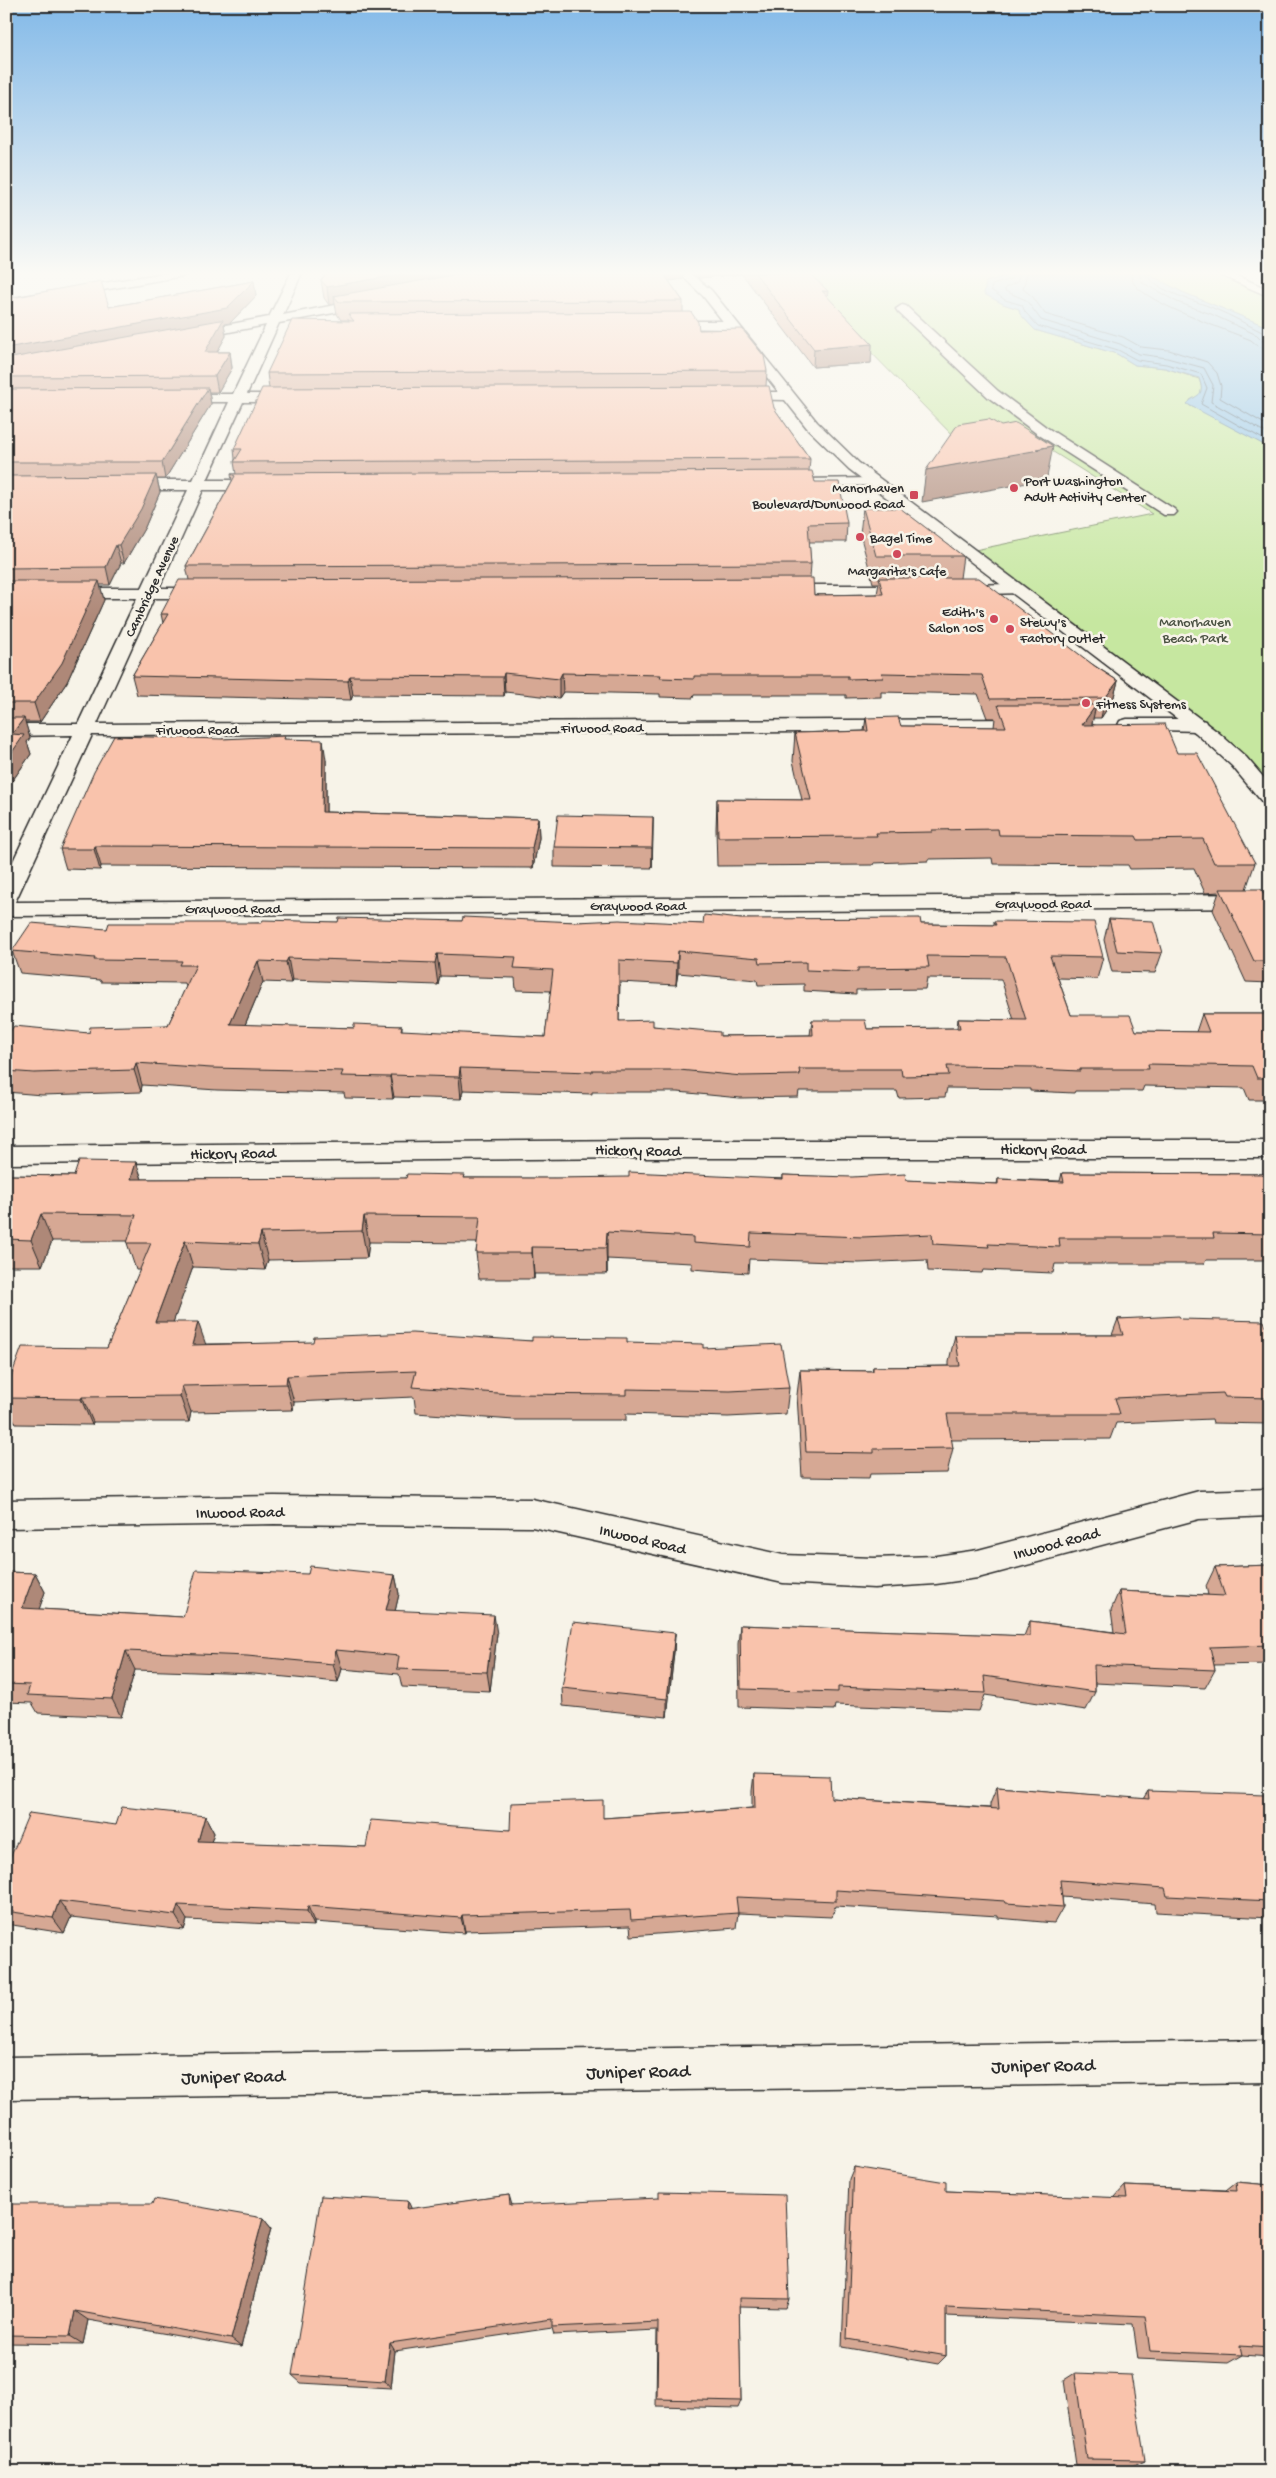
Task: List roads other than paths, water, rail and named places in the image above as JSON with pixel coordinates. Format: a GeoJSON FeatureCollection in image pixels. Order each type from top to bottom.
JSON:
{"type":"FeatureCollection","features":[{"type":"Feature","properties":{"kind":"street","name":"Cambridge Avenue"},"geometry":{"type":"LineString","coordinates":[[6,900],[242,389]]}},
{"type":"Feature","properties":{"kind":"street"},"geometry":{"type":"LineString","coordinates":[[781,389],[829,443],[874,482],[1015,590],[1198,724],[1249,771],[1270,798]]}},
{"type":"Feature","properties":{"kind":"street"},"geometry":{"type":"LineString","coordinates":[[987,389],[1041,430],[1169,512]]}},
{"type":"Feature","properties":{"kind":"street"},"geometry":{"type":"LineString","coordinates":[[717,396],[787,396]]}},
{"type":"Feature","properties":{"kind":"street"},"geometry":{"type":"LineString","coordinates":[[160,398],[305,398]]}},
{"type":"Feature","properties":{"kind":"street"},"geometry":{"type":"LineString","coordinates":[[786,483],[874,482]]}},
{"type":"Feature","properties":{"kind":"street"},"geometry":{"type":"LineString","coordinates":[[105,485],[286,485]]}},
{"type":"Feature","properties":{"kind":"street"},"geometry":{"type":"LineString","coordinates":[[757,590],[1015,590]]}},
{"type":"Feature","properties":{"kind":"street"},"geometry":{"type":"LineString","coordinates":[[6,593],[229,592]]}},
{"type":"Feature","properties":{"kind":"street"},"geometry":{"type":"LineString","coordinates":[[1111,725],[1198,724]]}},
{"type":"Feature","properties":{"kind":"street","name":"Firwood Road"},"geometry":{"type":"LineString","coordinates":[[6,730],[1051,725]]}},
{"type":"Feature","properties":{"kind":"street","name":"Graywood Road"},"geometry":{"type":"LineString","coordinates":[[6,909],[1270,901]]}},
{"type":"Feature","properties":{"kind":"street","name":"Hickory Road"},"geometry":{"type":"LineString","coordinates":[[6,1154],[569,1149],[762,1150],[896,1147],[1270,1149]]}},
{"type":"Feature","properties":{"kind":"street","name":"Inwood Road"},"geometry":{"type":"LineString","coordinates":[[6,1514],[274,1510],[532,1513],[783,1569],[874,1573],[936,1570],[978,1564],[1199,1505],[1270,1502]]}},
{"type":"Feature","properties":{"kind":"street","name":"Juniper Road"},"geometry":{"type":"LineString","coordinates":[[6,2078],[1270,2061]]}},
{"type":"Feature","properties":{"kind":"water"},"geometry":{"type":"Polygon","coordinates":[[[1201,389],[1270,389],[1270,448],[1187,404],[1201,392],[1201,389]]]}},
{"type":"Feature","properties":{"kind":"place","name":"Port Washington Adult Activity Center"},"geometry":{"type":"Point","coordinates":[1014,488]}},
{"type":"Feature","properties":{"kind":"place","name":"Manorhaven Boulevard/Dunwood Road"},"geometry":{"type":"Point","coordinates":[914,495]}},
{"type":"Feature","properties":{"kind":"place","name":"Bagel Time"},"geometry":{"type":"Point","coordinates":[860,537]}},
{"type":"Feature","properties":{"kind":"place","name":"Margarita's Cafe"},"geometry":{"type":"Point","coordinates":[897,554]}},
{"type":"Feature","properties":{"kind":"place","name":"Edith's Salon 105"},"geometry":{"type":"Point","coordinates":[994,619]}},
{"type":"Feature","properties":{"kind":"place","name":"Stewy's Factory Outlet"},"geometry":{"type":"Point","coordinates":[1010,629]}},
{"type":"Feature","properties":{"kind":"place","name":"Fitness Systems"},"geometry":{"type":"Point","coordinates":[1086,703]}},
{"type":"Feature","properties":{"kind":"park label","name":"Manorhaven Beach Park"},"geometry":{"type":"Point","coordinates":[1195,630]}}]}
